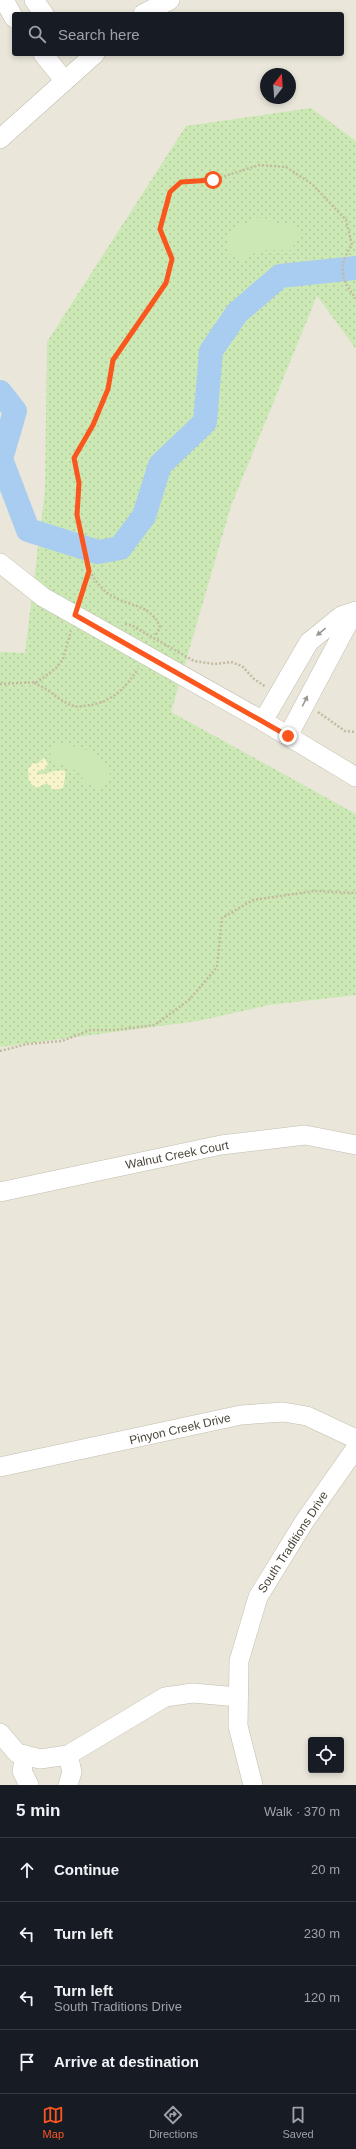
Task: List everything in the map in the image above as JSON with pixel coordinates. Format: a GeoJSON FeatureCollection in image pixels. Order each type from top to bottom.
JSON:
{"type":"FeatureCollection","features":[{"type":"Feature","properties":{"kind":"street"},"geometry":{"type":"LineString","coordinates":[[4,0],[12,14]]}},
{"type":"Feature","properties":{"kind":"street"},"geometry":{"type":"LineString","coordinates":[[34,0],[43,12]]}},
{"type":"Feature","properties":{"kind":"street"},"geometry":{"type":"LineString","coordinates":[[147,12],[170,0]]}},
{"type":"Feature","properties":{"kind":"street"},"geometry":{"type":"LineString","coordinates":[[45,56],[64,80]]}},
{"type":"Feature","properties":{"kind":"street"},"geometry":{"type":"LineString","coordinates":[[0,139],[64,80],[84,57]]}},
{"type":"Feature","properties":{"kind":"street"},"geometry":{"type":"LineString","coordinates":[[0,563],[44,597],[81,605],[263,721],[356,777]]}},
{"type":"Feature","properties":{"kind":"street"},"geometry":{"type":"LineString","coordinates":[[263,721],[309,642],[341,616],[355,612]]}},
{"type":"Feature","properties":{"kind":"street"},"geometry":{"type":"LineString","coordinates":[[288,736],[355,612]]}},
{"type":"Feature","properties":{"kind":"street","name":"Walnut Creek Court"},"geometry":{"type":"LineString","coordinates":[[0,1192],[221,1145],[305,1136],[356,1145]]}},
{"type":"Feature","properties":{"kind":"street","name":"Pinyon Creek Drive"},"geometry":{"type":"LineString","coordinates":[[0,1467],[241,1415],[283,1412],[307,1416],[356,1439]]}},
{"type":"Feature","properties":{"kind":"street","name":"South Traditions Drive"},"geometry":{"type":"LineString","coordinates":[[253,1785],[238,1726],[238,1697],[239,1661],[258,1596],[304,1522],[356,1448]]}},
{"type":"Feature","properties":{"kind":"street"},"geometry":{"type":"LineString","coordinates":[[0,1733],[17,1753],[40,1759],[68,1755],[165,1697],[193,1693],[238,1697]]}},
{"type":"Feature","properties":{"kind":"street"},"geometry":{"type":"LineString","coordinates":[[25,1755],[22,1771],[29,1785]]}},
{"type":"Feature","properties":{"kind":"street"},"geometry":{"type":"LineString","coordinates":[[68,1755],[72,1772],[68,1785]]}},
{"type":"Feature","properties":{"kind":"path"},"geometry":{"type":"LineString","coordinates":[[156,635],[160,627],[157,620],[150,612],[138,605],[113,597],[100,587],[89,571],[77,515],[79,483],[74,458],[93,425],[108,389],[113,360],[166,283],[172,259],[160,229],[170,192],[181,182],[213,180],[259,165],[286,167],[312,184],[346,220],[352,245],[348,252],[342,276],[356,298]]}},
{"type":"Feature","properties":{"kind":"path"},"geometry":{"type":"LineString","coordinates":[[0,684],[37,682],[56,668],[62,658],[81,605],[89,571]]}},
{"type":"Feature","properties":{"kind":"path"},"geometry":{"type":"LineString","coordinates":[[121,624],[131,625],[194,661],[214,664],[231,662],[242,666],[254,679],[278,696]]}},
{"type":"Feature","properties":{"kind":"path"},"geometry":{"type":"LineString","coordinates":[[31,682],[44,687],[71,706],[82,707],[110,700],[127,685],[138,669]]}},
{"type":"Feature","properties":{"kind":"path"},"geometry":{"type":"LineString","coordinates":[[304,705],[326,717],[345,730],[356,732]]}},
{"type":"Feature","properties":{"kind":"path"},"geometry":{"type":"LineString","coordinates":[[0,1051],[27,1044],[62,1041],[90,1030],[115,1030],[155,1025],[190,999],[216,967],[222,918],[253,900],[314,891],[356,893]]}},
{"type":"Feature","properties":{"kind":"shaded area"},"geometry":{"type":"Polygon","coordinates":[[[0,0],[356,0],[356,1785],[0,1785],[0,0]]]}},
{"type":"Feature","properties":{"kind":"green space"},"geometry":{"type":"Polygon","coordinates":[[[311,108],[356,141],[356,349],[317,296],[231,506],[171,712],[356,814],[356,995],[269,1005],[198,1021],[0,1047],[0,652],[25,653],[45,490],[47,342],[186,126],[311,108]]]}},
{"type":"Feature","properties":{"kind":"green space"},"geometry":{"type":"Polygon","coordinates":[[[262,216],[274,224],[293,224],[300,236],[291,250],[262,250],[242,259],[229,254],[228,236],[240,226],[262,216]]]}},
{"type":"Feature","properties":{"kind":"green space"},"geometry":{"type":"Polygon","coordinates":[[[57,742],[94,752],[110,770],[109,783],[101,788],[86,783],[77,771],[52,761],[49,748],[57,742]]]}},
{"type":"Feature","properties":{"kind":"sand"},"geometry":{"type":"Polygon","coordinates":[[[44,758],[48,764],[43,771],[38,770],[37,774],[44,774],[58,770],[65,771],[63,788],[53,790],[47,783],[39,787],[34,787],[29,781],[28,769],[33,763],[37,764],[44,758]]]}},
{"type":"Feature","properties":{"kind":"waterway"},"geometry":{"type":"LineString","coordinates":[[0,392],[15,411],[1,459],[28,530],[98,552],[120,548],[144,516],[160,465],[205,422],[211,351],[237,313],[280,276],[356,268]]}},
{"type":"Feature","properties":{"kind":"route"},"geometry":{"type":"LineString","coordinates":[[213,180],[181,182],[170,192],[160,229],[172,259],[166,283],[136,324],[113,360],[108,389],[93,425],[74,458],[79,483],[77,515],[89,571],[75,615],[288,736]]}}]}
